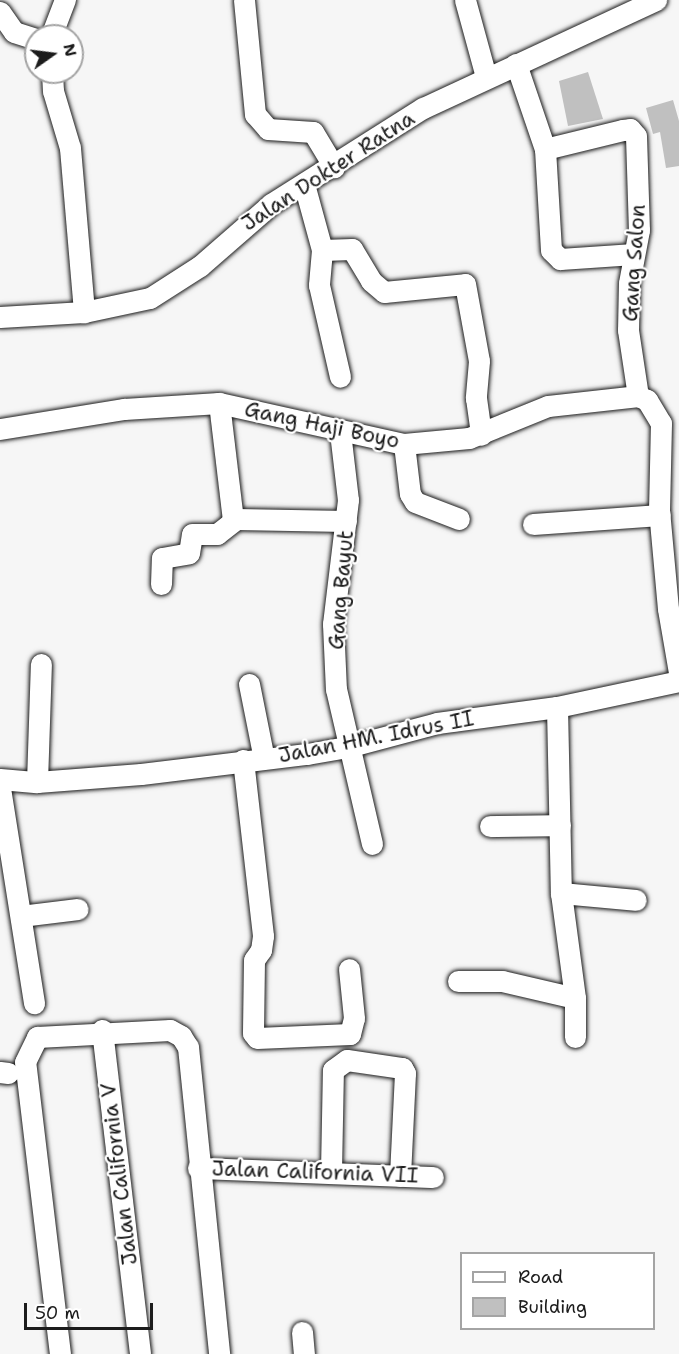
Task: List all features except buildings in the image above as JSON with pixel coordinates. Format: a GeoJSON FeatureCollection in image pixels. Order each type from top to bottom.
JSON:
{"type":"FeatureCollection","features":[{"type":"Feature","properties":{"kind":"street"},"geometry":{"type":"LineString","coordinates":[[56,24],[65,0]]}},
{"type":"Feature","properties":{"kind":"street"},"geometry":{"type":"LineString","coordinates":[[244,0],[255,114],[268,129],[313,132],[334,167]]}},
{"type":"Feature","properties":{"kind":"street"},"geometry":{"type":"LineString","coordinates":[[465,0],[486,77]]}},
{"type":"Feature","properties":{"kind":"street","name":"Jalan Dokter Ratna"},"geometry":{"type":"LineString","coordinates":[[0,317],[84,312],[128,306],[172,287],[271,204],[334,167],[423,108],[646,2]]}},
{"type":"Feature","properties":{"kind":"street"},"geometry":{"type":"LineString","coordinates":[[0,12],[14,32],[24,35]]}},
{"type":"Feature","properties":{"kind":"street"},"geometry":{"type":"LineString","coordinates":[[516,64],[545,150],[551,250],[560,259],[634,254]]}},
{"type":"Feature","properties":{"kind":"street"},"geometry":{"type":"LineString","coordinates":[[53,84],[70,148],[84,312]]}},
{"type":"Feature","properties":{"kind":"street","name":"Gang Salon"},"geometry":{"type":"LineString","coordinates":[[545,150],[630,129],[636,136],[640,202],[629,283],[628,330],[638,396]]}},
{"type":"Feature","properties":{"kind":"street"},"geometry":{"type":"LineString","coordinates":[[304,184],[322,250],[320,285],[340,377]]}},
{"type":"Feature","properties":{"kind":"street"},"geometry":{"type":"LineString","coordinates":[[322,250],[352,249],[371,281],[384,292],[465,284],[479,361],[476,398],[481,435]]}},
{"type":"Feature","properties":{"kind":"street"},"geometry":{"type":"LineString","coordinates":[[638,396],[648,400],[661,423],[660,515],[668,609],[679,673]]}},
{"type":"Feature","properties":{"kind":"street","name":"Gang Haji Boyo"},"geometry":{"type":"LineString","coordinates":[[0,429],[124,409],[219,404],[404,444],[481,435],[532,409],[638,396]]}},
{"type":"Feature","properties":{"kind":"street"},"geometry":{"type":"LineString","coordinates":[[219,404],[233,520]]}},
{"type":"Feature","properties":{"kind":"street","name":"Gang Bayut"},"geometry":{"type":"LineString","coordinates":[[340,432],[348,482],[346,521],[333,624],[336,689],[347,747],[372,844]]}},
{"type":"Feature","properties":{"kind":"street"},"geometry":{"type":"LineString","coordinates":[[404,444],[410,494],[415,502],[459,519]]}},
{"type":"Feature","properties":{"kind":"street"},"geometry":{"type":"LineString","coordinates":[[533,524],[660,515]]}},
{"type":"Feature","properties":{"kind":"street"},"geometry":{"type":"LineString","coordinates":[[161,584],[162,558],[189,553],[192,534],[217,534],[233,520],[346,521]]}},
{"type":"Feature","properties":{"kind":"street"},"geometry":{"type":"LineString","coordinates":[[37,782],[41,664]]}},
{"type":"Feature","properties":{"kind":"street","name":"Jalan HM. Idrus II"},"geometry":{"type":"LineString","coordinates":[[0,779],[37,782],[141,774],[347,747],[437,723],[557,707],[679,681]]}},
{"type":"Feature","properties":{"kind":"street"},"geometry":{"type":"LineString","coordinates":[[249,684],[262,936],[261,950],[254,960],[253,1033],[257,1038],[350,1034],[354,1018],[349,969]]}},
{"type":"Feature","properties":{"kind":"street"},"geometry":{"type":"LineString","coordinates":[[557,707],[561,893],[575,998],[574,1036]]}},
{"type":"Feature","properties":{"kind":"street"},"geometry":{"type":"LineString","coordinates":[[0,788],[34,1003]]}},
{"type":"Feature","properties":{"kind":"street"},"geometry":{"type":"LineString","coordinates":[[490,826],[560,825]]}},
{"type":"Feature","properties":{"kind":"street"},"geometry":{"type":"LineString","coordinates":[[561,893],[636,900]]}},
{"type":"Feature","properties":{"kind":"street"},"geometry":{"type":"LineString","coordinates":[[21,916],[78,909]]}},
{"type":"Feature","properties":{"kind":"street"},"geometry":{"type":"LineString","coordinates":[[458,981],[502,981],[575,998]]}},
{"type":"Feature","properties":{"kind":"street"},"geometry":{"type":"LineString","coordinates":[[60,1354],[25,1062],[37,1037],[102,1030],[170,1030],[181,1036],[188,1047],[198,1168],[219,1354]]}},
{"type":"Feature","properties":{"kind":"street","name":"Jalan California V"},"geometry":{"type":"LineString","coordinates":[[102,1030],[140,1354]]}},
{"type":"Feature","properties":{"kind":"street"},"geometry":{"type":"LineString","coordinates":[[331,1172],[333,1070],[347,1060],[402,1068],[405,1072],[400,1176]]}},
{"type":"Feature","properties":{"kind":"street","name":"Jalan California VII"},"geometry":{"type":"LineString","coordinates":[[198,1168],[433,1177]]}},
{"type":"Feature","properties":{"kind":"street"},"geometry":{"type":"LineString","coordinates":[[302,1332],[304,1354]]}}]}
